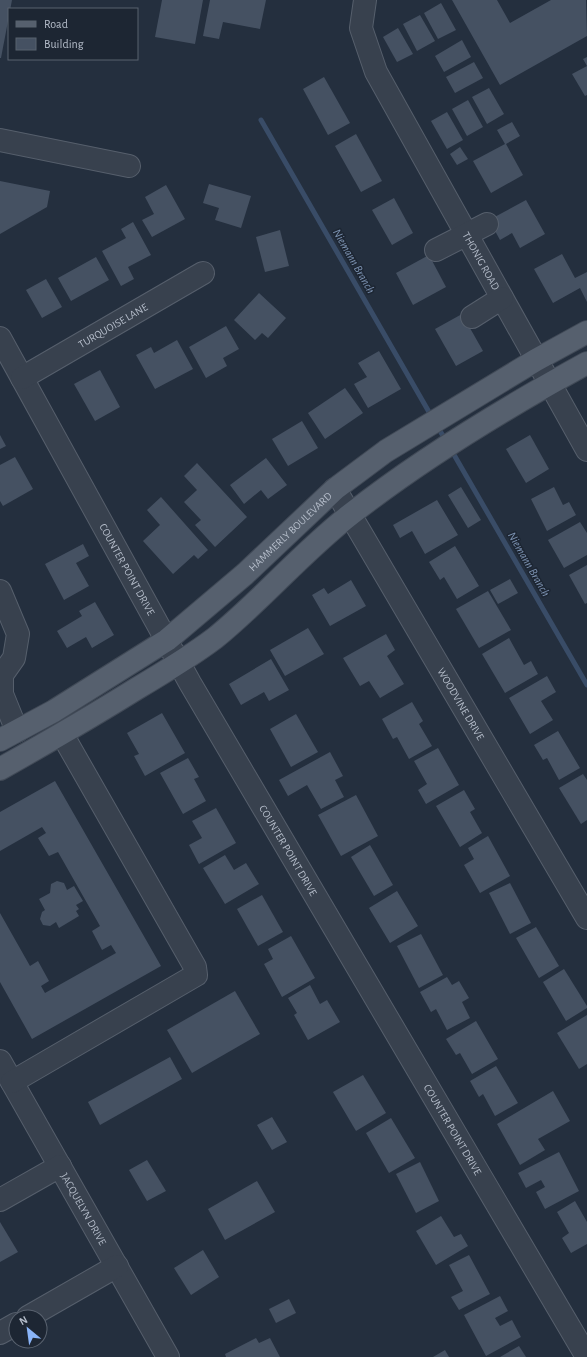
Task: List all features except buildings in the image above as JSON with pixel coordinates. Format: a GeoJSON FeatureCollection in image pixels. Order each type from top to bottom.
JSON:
{"type":"FeatureCollection","features":[{"type":"Feature","properties":{"kind":"main road","name":"HAMMERLY BOULEVARD"},"geometry":{"type":"LineString","coordinates":[[9,736],[54,711],[167,640],[245,574],[335,489],[386,451],[536,360],[587,332]]}},
{"type":"Feature","properties":{"kind":"main road"},"geometry":{"type":"LineString","coordinates":[[0,769],[62,734],[179,663],[214,638],[238,618],[308,550],[350,514],[462,435],[587,363]]}},
{"type":"Feature","properties":{"kind":"street","name":"THONIG ROAD"},"geometry":{"type":"LineString","coordinates":[[365,0],[361,28],[376,72],[587,450]]}},
{"type":"Feature","properties":{"kind":"street"},"geometry":{"type":"LineString","coordinates":[[0,140],[129,166]]}},
{"type":"Feature","properties":{"kind":"street"},"geometry":{"type":"LineString","coordinates":[[436,250],[487,224]]}},
{"type":"Feature","properties":{"kind":"street","name":"TURQUOISE LANE"},"geometry":{"type":"LineString","coordinates":[[22,378],[203,273]]}},
{"type":"Feature","properties":{"kind":"street"},"geometry":{"type":"LineString","coordinates":[[472,317],[502,298]]}},
{"type":"Feature","properties":{"kind":"street","name":"COUNTER POINT DRIVE"},"geometry":{"type":"LineString","coordinates":[[0,338],[179,663],[587,1357]]}},
{"type":"Feature","properties":{"kind":"street","name":"WOODVINE DRIVE"},"geometry":{"type":"LineString","coordinates":[[335,489],[587,918]]}},
{"type":"Feature","properties":{"kind":"street"},"geometry":{"type":"LineString","coordinates":[[2,599],[18,634],[14,658],[2,675],[2,694],[9,736]]}},
{"type":"Feature","properties":{"kind":"street"},"geometry":{"type":"LineString","coordinates":[[5,1073],[196,974],[195,967],[62,734]]}},
{"type":"Feature","properties":{"kind":"street","name":"JACQUELYN DRIVE"},"geometry":{"type":"LineString","coordinates":[[5,1073],[60,1166],[168,1357]]}},
{"type":"Feature","properties":{"kind":"street"},"geometry":{"type":"LineString","coordinates":[[0,1200],[60,1166]]}},
{"type":"Feature","properties":{"kind":"street"},"geometry":{"type":"LineString","coordinates":[[42,1309],[117,1266]]}},
{"type":"Feature","properties":{"kind":"waterway","name":"Niemann Branch"},"geometry":{"type":"LineString","coordinates":[[261,120],[429,412]]}},
{"type":"Feature","properties":{"kind":"waterway","name":"Niemann Branch"},"geometry":{"type":"LineString","coordinates":[[439,429],[443,436]]}},
{"type":"Feature","properties":{"kind":"waterway","name":"Niemann Branch"},"geometry":{"type":"LineString","coordinates":[[453,453],[587,685]]}}]}
